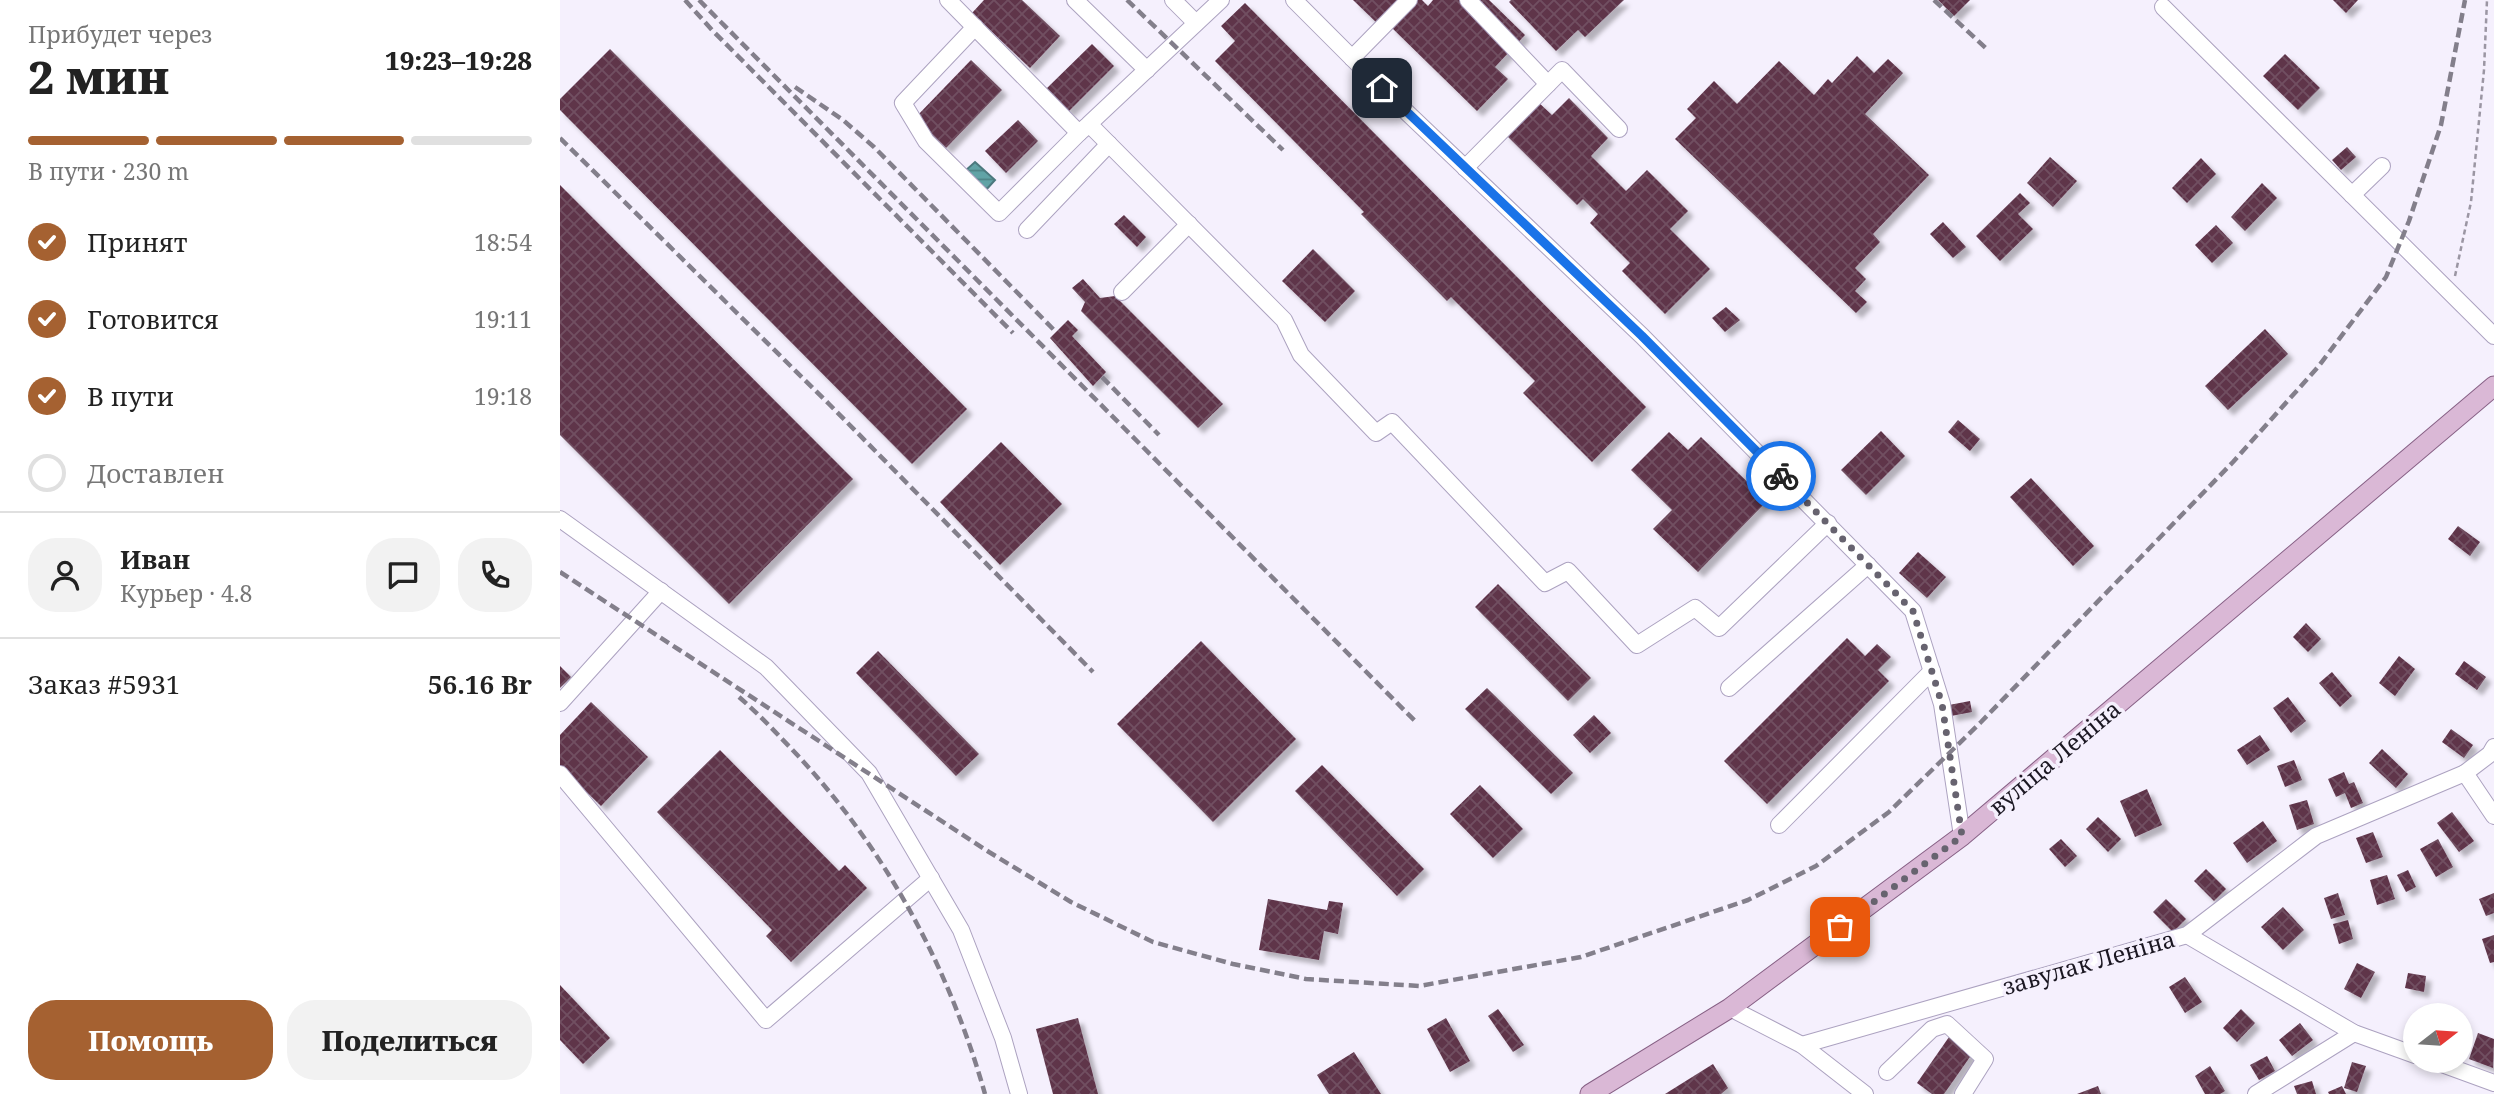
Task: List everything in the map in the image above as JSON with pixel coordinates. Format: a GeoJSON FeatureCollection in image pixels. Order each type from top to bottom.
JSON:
{"type":"FeatureCollection","features":[{"type":"Feature","properties":{"kind":"main road","name":"вуліца Леніна"},"geometry":{"type":"LineString","coordinates":[[1590,1094],[1730,1008],[1962,836],[2494,386]]}},
{"type":"Feature","properties":{"kind":"street"},"geometry":{"type":"LineString","coordinates":[[1075,0],[1147,70]]}},
{"type":"Feature","properties":{"kind":"street"},"geometry":{"type":"LineString","coordinates":[[1173,0],[1196,23]]}},
{"type":"Feature","properties":{"kind":"street"},"geometry":{"type":"LineString","coordinates":[[975,27],[903,103],[926,141],[999,212],[1221,0]]}},
{"type":"Feature","properties":{"kind":"street"},"geometry":{"type":"LineString","coordinates":[[1294,0],[1642,336],[1913,611],[1942,704],[1962,836]]}},
{"type":"Feature","properties":{"kind":"street"},"geometry":{"type":"LineString","coordinates":[[1352,58],[1409,0]]}},
{"type":"Feature","properties":{"kind":"street"},"geometry":{"type":"LineString","coordinates":[[1468,0],[1548,84]]}},
{"type":"Feature","properties":{"kind":"street"},"geometry":{"type":"LineString","coordinates":[[958,3],[975,27],[1084,128],[1109,144],[1284,320],[1301,355],[1376,433],[1392,422],[1545,583],[1568,571],[1637,645],[1695,608],[1720,628],[1828,523]]}},
{"type":"Feature","properties":{"kind":"street"},"geometry":{"type":"LineString","coordinates":[[2163,7],[2494,336]]}},
{"type":"Feature","properties":{"kind":"street"},"geometry":{"type":"LineString","coordinates":[[1465,168],[1562,70],[1619,129]]}},
{"type":"Feature","properties":{"kind":"street"},"geometry":{"type":"LineString","coordinates":[[1027,230],[1109,144]]}},
{"type":"Feature","properties":{"kind":"street"},"geometry":{"type":"LineString","coordinates":[[2352,195],[2382,166]]}},
{"type":"Feature","properties":{"kind":"street"},"geometry":{"type":"LineString","coordinates":[[1122,292],[1189,224]]}},
{"type":"Feature","properties":{"kind":"street"},"geometry":{"type":"LineString","coordinates":[[560,519],[766,667],[869,773],[961,930],[1003,1038],[1019,1094]]}},
{"type":"Feature","properties":{"kind":"street"},"geometry":{"type":"LineString","coordinates":[[1728,688],[1868,565]]}},
{"type":"Feature","properties":{"kind":"street"},"geometry":{"type":"LineString","coordinates":[[560,703],[661,591]]}},
{"type":"Feature","properties":{"kind":"street"},"geometry":{"type":"LineString","coordinates":[[1779,825],[1932,671]]}},
{"type":"Feature","properties":{"kind":"street","name":"завулак Леніна"},"geometry":{"type":"LineString","coordinates":[[1802,1045],[2187,935],[2316,836],[2465,773],[2490,754],[2494,747]]}},
{"type":"Feature","properties":{"kind":"street"},"geometry":{"type":"LineString","coordinates":[[2465,773],[2494,816]]}},
{"type":"Feature","properties":{"kind":"street"},"geometry":{"type":"LineString","coordinates":[[560,774],[766,1020],[931,878]]}},
{"type":"Feature","properties":{"kind":"street"},"geometry":{"type":"LineString","coordinates":[[2187,935],[2354,1033],[2403,1051]]}},
{"type":"Feature","properties":{"kind":"street"},"geometry":{"type":"LineString","coordinates":[[1730,1008],[1802,1045],[1865,1094]]}},
{"type":"Feature","properties":{"kind":"street"},"geometry":{"type":"LineString","coordinates":[[1887,1072],[1932,1029],[1947,1024],[1985,1059],[1963,1094]]}},
{"type":"Feature","properties":{"kind":"street"},"geometry":{"type":"LineString","coordinates":[[2256,1094],[2354,1033]]}},
{"type":"Feature","properties":{"kind":"street"},"geometry":{"type":"LineString","coordinates":[[2467,1073],[2494,1083]]}},
{"type":"Feature","properties":{"kind":"path"},"geometry":{"type":"LineString","coordinates":[[2451,293],[2471,202],[2484,70],[2487,0]]}},
{"type":"Feature","properties":{"kind":"water"},"geometry":{"type":"Polygon","coordinates":[[[975,162],[995,180],[985,191],[965,171],[975,162]]]}},
{"type":"Feature","properties":{"kind":"building"},"geometry":{"type":"Polygon","coordinates":[[[984,0],[1022,0],[1060,36],[1030,68],[972,13],[984,0]]]}},
{"type":"Feature","properties":{"kind":"building"},"geometry":{"type":"Polygon","coordinates":[[[1353,0],[1404,0],[1379,25],[1353,0]]]}},
{"type":"Feature","properties":{"kind":"building"},"geometry":{"type":"Polygon","coordinates":[[[1415,0],[1422,0],[1428,6],[1433,0],[1489,0],[1525,35],[1495,67],[1508,79],[1477,111],[1390,26],[1415,0]]]}},
{"type":"Feature","properties":{"kind":"building"},"geometry":{"type":"Polygon","coordinates":[[[1624,0],[1585,37],[1578,30],[1556,51],[1509,2],[1624,0]]]}},
{"type":"Feature","properties":{"kind":"building"},"geometry":{"type":"Polygon","coordinates":[[[1938,0],[1970,0],[1954,16],[1938,0]]]}},
{"type":"Feature","properties":{"kind":"building"},"geometry":{"type":"Polygon","coordinates":[[[2333,0],[2358,0],[2346,13],[2333,0]]]}},
{"type":"Feature","properties":{"kind":"building"},"geometry":{"type":"Polygon","coordinates":[[[1245,3],[1646,407],[1592,462],[1523,393],[1535,381],[1451,297],[1447,301],[1361,214],[1364,212],[1215,61],[1235,41],[1221,26],[1245,3]]]}},
{"type":"Feature","properties":{"kind":"building"},"geometry":{"type":"Polygon","coordinates":[[[1092,44],[1114,66],[1068,112],[1046,89],[1092,44]]]}},
{"type":"Feature","properties":{"kind":"building"},"geometry":{"type":"Polygon","coordinates":[[[610,49],[967,409],[912,464],[560,110],[560,99],[610,49]]]}},
{"type":"Feature","properties":{"kind":"building"},"geometry":{"type":"Polygon","coordinates":[[[2285,54],[2320,88],[2298,110],[2263,76],[2285,54]]]}},
{"type":"Feature","properties":{"kind":"building"},"geometry":{"type":"Polygon","coordinates":[[[1857,56],[1874,73],[1888,59],[1903,73],[1865,114],[1929,175],[1873,234],[1880,242],[1855,268],[1866,279],[1855,291],[1867,302],[1856,313],[1675,139],[1696,118],[1687,109],[1714,81],[1737,104],[1779,61],[1814,95],[1828,79],[1832,83],[1857,56]]]}},
{"type":"Feature","properties":{"kind":"building"},"geometry":{"type":"Polygon","coordinates":[[[971,60],[1002,90],[946,148],[915,118],[971,60]]]}},
{"type":"Feature","properties":{"kind":"building"},"geometry":{"type":"Polygon","coordinates":[[[1569,98],[1608,138],[1591,156],[1626,191],[1647,170],[1688,211],[1670,229],[1710,269],[1665,314],[1622,271],[1630,263],[1590,223],[1598,214],[1583,199],[1577,205],[1504,133],[1537,101],[1552,115],[1569,98]]]}},
{"type":"Feature","properties":{"kind":"building"},"geometry":{"type":"Polygon","coordinates":[[[1018,120],[1038,141],[1006,173],[985,151],[1018,120]]]}},
{"type":"Feature","properties":{"kind":"building"},"geometry":{"type":"Polygon","coordinates":[[[2347,147],[2356,157],[2341,170],[2332,160],[2347,147]]]}},
{"type":"Feature","properties":{"kind":"building"},"geometry":{"type":"Polygon","coordinates":[[[2050,157],[2077,181],[2053,207],[2027,183],[2050,157]]]}},
{"type":"Feature","properties":{"kind":"building"},"geometry":{"type":"Polygon","coordinates":[[[2201,158],[2216,174],[2187,203],[2172,188],[2201,158]]]}},
{"type":"Feature","properties":{"kind":"building"},"geometry":{"type":"Polygon","coordinates":[[[2262,183],[2277,198],[2245,231],[2231,217],[2262,183]]]}},
{"type":"Feature","properties":{"kind":"building"},"geometry":{"type":"Polygon","coordinates":[[[560,185],[853,479],[729,604],[560,435],[560,185]]]}},
{"type":"Feature","properties":{"kind":"building"},"geometry":{"type":"Polygon","coordinates":[[[2020,193],[2030,203],[2018,214],[2033,229],[2000,261],[1976,236],[2020,193]]]}},
{"type":"Feature","properties":{"kind":"building"},"geometry":{"type":"Polygon","coordinates":[[[1124,215],[1146,237],[1137,247],[1114,224],[1124,215]]]}},
{"type":"Feature","properties":{"kind":"building"},"geometry":{"type":"Polygon","coordinates":[[[1943,222],[1966,247],[1953,258],[1930,234],[1943,222]]]}},
{"type":"Feature","properties":{"kind":"building"},"geometry":{"type":"Polygon","coordinates":[[[2216,225],[2233,243],[2212,263],[2195,245],[2216,225]]]}},
{"type":"Feature","properties":{"kind":"building"},"geometry":{"type":"Polygon","coordinates":[[[1313,249],[1355,291],[1325,322],[1282,281],[1313,249]]]}},
{"type":"Feature","properties":{"kind":"building"},"geometry":{"type":"Polygon","coordinates":[[[1083,279],[1100,298],[1115,296],[1223,404],[1198,428],[1081,311],[1085,302],[1072,288],[1083,279]]]}},
{"type":"Feature","properties":{"kind":"building"},"geometry":{"type":"Polygon","coordinates":[[[1726,307],[1740,320],[1725,332],[1712,318],[1726,307]]]}},
{"type":"Feature","properties":{"kind":"building"},"geometry":{"type":"Polygon","coordinates":[[[1068,320],[1078,330],[1072,336],[1106,372],[1093,386],[1050,338],[1068,320]]]}},
{"type":"Feature","properties":{"kind":"building"},"geometry":{"type":"Polygon","coordinates":[[[2265,329],[2288,354],[2228,410],[2205,386],[2265,329]]]}},
{"type":"Feature","properties":{"kind":"building"},"geometry":{"type":"Polygon","coordinates":[[[1958,420],[1980,439],[1970,451],[1948,432],[1958,420]]]}},
{"type":"Feature","properties":{"kind":"building"},"geometry":{"type":"Polygon","coordinates":[[[1881,431],[1905,456],[1866,495],[1841,470],[1881,431]]]}},
{"type":"Feature","properties":{"kind":"building"},"geometry":{"type":"Polygon","coordinates":[[[1669,432],[1688,450],[1701,437],[1767,501],[1698,572],[1653,529],[1672,510],[1631,470],[1669,432]]]}},
{"type":"Feature","properties":{"kind":"building"},"geometry":{"type":"Polygon","coordinates":[[[1001,442],[1062,504],[1000,565],[940,502],[1001,442]]]}},
{"type":"Feature","properties":{"kind":"building"},"geometry":{"type":"Polygon","coordinates":[[[2031,478],[2094,546],[2073,566],[2010,497],[2031,478]]]}},
{"type":"Feature","properties":{"kind":"building"},"geometry":{"type":"Polygon","coordinates":[[[2458,526],[2480,542],[2470,556],[2448,539],[2458,526]]]}},
{"type":"Feature","properties":{"kind":"building"},"geometry":{"type":"Polygon","coordinates":[[[1918,552],[1946,577],[1927,598],[1899,573],[1918,552]]]}},
{"type":"Feature","properties":{"kind":"building"},"geometry":{"type":"Polygon","coordinates":[[[1498,584],[1591,678],[1568,701],[1475,607],[1498,584]]]}},
{"type":"Feature","properties":{"kind":"building"},"geometry":{"type":"Polygon","coordinates":[[[2306,623],[2321,639],[2308,652],[2293,637],[2306,623]]]}},
{"type":"Feature","properties":{"kind":"building"},"geometry":{"type":"Polygon","coordinates":[[[1847,638],[1865,656],[1877,644],[1891,657],[1878,670],[1889,681],[1767,804],[1724,761],[1847,638]]]}},
{"type":"Feature","properties":{"kind":"building"},"geometry":{"type":"Polygon","coordinates":[[[1201,641],[1296,739],[1213,822],[1117,724],[1201,641]]]}},
{"type":"Feature","properties":{"kind":"building"},"geometry":{"type":"Polygon","coordinates":[[[878,651],[979,754],[956,776],[856,673],[878,651]]]}},
{"type":"Feature","properties":{"kind":"building"},"geometry":{"type":"Polygon","coordinates":[[[2399,656],[2415,669],[2395,696],[2379,683],[2399,656]]]}},
{"type":"Feature","properties":{"kind":"building"},"geometry":{"type":"Polygon","coordinates":[[[2464,661],[2486,677],[2477,690],[2455,674],[2464,661]]]}},
{"type":"Feature","properties":{"kind":"building"},"geometry":{"type":"Polygon","coordinates":[[[560,666],[571,677],[560,688],[560,666]]]}},
{"type":"Feature","properties":{"kind":"building"},"geometry":{"type":"Polygon","coordinates":[[[2332,672],[2352,696],[2340,707],[2319,683],[2332,672]]]}},
{"type":"Feature","properties":{"kind":"building"},"geometry":{"type":"Polygon","coordinates":[[[1487,688],[1573,773],[1551,794],[1465,709],[1487,688]]]}},
{"type":"Feature","properties":{"kind":"building"},"geometry":{"type":"Polygon","coordinates":[[[2288,697],[2306,721],[2291,733],[2273,708],[2288,697]]]}},
{"type":"Feature","properties":{"kind":"building"},"geometry":{"type":"Polygon","coordinates":[[[1970,701],[1972,712],[1951,716],[1949,705],[1970,701]]]}},
{"type":"Feature","properties":{"kind":"building"},"geometry":{"type":"Polygon","coordinates":[[[591,702],[648,757],[601,806],[560,766],[560,735],[591,702]]]}},
{"type":"Feature","properties":{"kind":"building"},"geometry":{"type":"Polygon","coordinates":[[[1594,715],[1611,733],[1590,753],[1573,735],[1594,715]]]}},
{"type":"Feature","properties":{"kind":"building"},"geometry":{"type":"Polygon","coordinates":[[[2451,729],[2473,745],[2464,758],[2442,742],[2451,729]]]}},
{"type":"Feature","properties":{"kind":"building"},"geometry":{"type":"Polygon","coordinates":[[[2260,735],[2270,750],[2247,765],[2237,750],[2260,735]]]}},
{"type":"Feature","properties":{"kind":"building"},"geometry":{"type":"Polygon","coordinates":[[[2382,749],[2408,774],[2396,788],[2369,763],[2382,749]]]}},
{"type":"Feature","properties":{"kind":"building"},"geometry":{"type":"Polygon","coordinates":[[[720,750],[839,871],[845,865],[867,888],[791,962],[766,936],[772,930],[657,812],[720,750]]]}},
{"type":"Feature","properties":{"kind":"building"},"geometry":{"type":"Polygon","coordinates":[[[2294,760],[2302,780],[2285,787],[2277,766],[2294,760]]]}},
{"type":"Feature","properties":{"kind":"building"},"geometry":{"type":"Polygon","coordinates":[[[1322,765],[1424,869],[1397,896],[1295,791],[1322,765]]]}},
{"type":"Feature","properties":{"kind":"building"},"geometry":{"type":"Polygon","coordinates":[[[2344,772],[2349,784],[2354,782],[2363,803],[2351,808],[2345,793],[2336,797],[2328,779],[2344,772]]]}},
{"type":"Feature","properties":{"kind":"building"},"geometry":{"type":"Polygon","coordinates":[[[1480,785],[1523,829],[1493,858],[1450,814],[1480,785]]]}},
{"type":"Feature","properties":{"kind":"building"},"geometry":{"type":"Polygon","coordinates":[[[2147,789],[2162,825],[2135,837],[2120,801],[2147,789]]]}},
{"type":"Feature","properties":{"kind":"building"},"geometry":{"type":"Polygon","coordinates":[[[2307,800],[2314,824],[2297,830],[2289,805],[2307,800]]]}},
{"type":"Feature","properties":{"kind":"building"},"geometry":{"type":"Polygon","coordinates":[[[2452,812],[2474,841],[2459,852],[2437,823],[2452,812]]]}},
{"type":"Feature","properties":{"kind":"building"},"geometry":{"type":"Polygon","coordinates":[[[2098,817],[2121,839],[2108,852],[2086,829],[2098,817]]]}},
{"type":"Feature","properties":{"kind":"building"},"geometry":{"type":"Polygon","coordinates":[[[2263,821],[2277,841],[2247,863],[2233,843],[2263,821]]]}},
{"type":"Feature","properties":{"kind":"building"},"geometry":{"type":"Polygon","coordinates":[[[2373,832],[2383,857],[2366,863],[2356,838],[2373,832]]]}},
{"type":"Feature","properties":{"kind":"building"},"geometry":{"type":"Polygon","coordinates":[[[2061,839],[2077,856],[2065,867],[2049,849],[2061,839]]]}},
{"type":"Feature","properties":{"kind":"building"},"geometry":{"type":"Polygon","coordinates":[[[2438,839],[2453,867],[2436,877],[2420,849],[2438,839]]]}},
{"type":"Feature","properties":{"kind":"building"},"geometry":{"type":"Polygon","coordinates":[[[2206,869],[2226,889],[2214,901],[2194,881],[2206,869]]]}},
{"type":"Feature","properties":{"kind":"building"},"geometry":{"type":"Polygon","coordinates":[[[2408,870],[2416,887],[2406,892],[2397,875],[2408,870]]]}},
{"type":"Feature","properties":{"kind":"building"},"geometry":{"type":"Polygon","coordinates":[[[2387,875],[2395,899],[2377,905],[2370,880],[2387,875]]]}},
{"type":"Feature","properties":{"kind":"building"},"geometry":{"type":"Polygon","coordinates":[[[2338,893],[2345,915],[2331,919],[2324,898],[2338,893]]]}},
{"type":"Feature","properties":{"kind":"building"},"geometry":{"type":"Polygon","coordinates":[[[2494,893],[2494,913],[2486,916],[2479,899],[2494,893]]]}},
{"type":"Feature","properties":{"kind":"building"},"geometry":{"type":"Polygon","coordinates":[[[1268,899],[1327,910],[1329,901],[1343,903],[1338,934],[1324,931],[1319,960],[1259,950],[1268,899]]]}},
{"type":"Feature","properties":{"kind":"building"},"geometry":{"type":"Polygon","coordinates":[[[2166,899],[2186,919],[2173,932],[2153,912],[2166,899]]]}},
{"type":"Feature","properties":{"kind":"building"},"geometry":{"type":"Polygon","coordinates":[[[2283,907],[2304,930],[2283,950],[2261,927],[2283,907]]]}},
{"type":"Feature","properties":{"kind":"building"},"geometry":{"type":"Polygon","coordinates":[[[2348,920],[2353,939],[2339,944],[2333,924],[2348,920]]]}},
{"type":"Feature","properties":{"kind":"building"},"geometry":{"type":"Polygon","coordinates":[[[2494,935],[2494,962],[2490,963],[2482,939],[2494,935]]]}},
{"type":"Feature","properties":{"kind":"building"},"geometry":{"type":"Polygon","coordinates":[[[2357,963],[2375,972],[2361,998],[2344,989],[2357,963]]]}},
{"type":"Feature","properties":{"kind":"building"},"geometry":{"type":"Polygon","coordinates":[[[2408,973],[2426,976],[2424,992],[2405,988],[2408,973]]]}},
{"type":"Feature","properties":{"kind":"building"},"geometry":{"type":"Polygon","coordinates":[[[2185,977],[2202,1002],[2185,1013],[2169,987],[2185,977]]]}},
{"type":"Feature","properties":{"kind":"building"},"geometry":{"type":"Polygon","coordinates":[[[560,985],[610,1038],[583,1064],[560,1040],[560,985]]]}},
{"type":"Feature","properties":{"kind":"building"},"geometry":{"type":"Polygon","coordinates":[[[1498,1009],[1524,1045],[1513,1052],[1488,1016],[1498,1009]]]}},
{"type":"Feature","properties":{"kind":"building"},"geometry":{"type":"Polygon","coordinates":[[[2241,1009],[2255,1023],[2237,1042],[2223,1028],[2241,1009]]]}},
{"type":"Feature","properties":{"kind":"building"},"geometry":{"type":"Polygon","coordinates":[[[1078,1018],[1098,1094],[1053,1094],[1036,1029],[1078,1018]]]}},
{"type":"Feature","properties":{"kind":"building"},"geometry":{"type":"Polygon","coordinates":[[[1446,1018],[1470,1061],[1450,1072],[1427,1029],[1446,1018]]]}},
{"type":"Feature","properties":{"kind":"building"},"geometry":{"type":"Polygon","coordinates":[[[2300,1023],[2313,1040],[2292,1056],[2279,1040],[2300,1023]]]}},
{"type":"Feature","properties":{"kind":"building"},"geometry":{"type":"Polygon","coordinates":[[[2478,1033],[2494,1039],[2493,1068],[2473,1060],[2473,1047],[2478,1033]]]}},
{"type":"Feature","properties":{"kind":"building"},"geometry":{"type":"Polygon","coordinates":[[[1949,1037],[1972,1054],[1944,1094],[1932,1094],[1917,1083],[1949,1037]]]}},
{"type":"Feature","properties":{"kind":"building"},"geometry":{"type":"Polygon","coordinates":[[[1354,1052],[1381,1094],[1329,1094],[1317,1075],[1354,1052]]]}},
{"type":"Feature","properties":{"kind":"building"},"geometry":{"type":"Polygon","coordinates":[[[2267,1056],[2275,1071],[2259,1080],[2250,1065],[2267,1056]]]}},
{"type":"Feature","properties":{"kind":"building"},"geometry":{"type":"Polygon","coordinates":[[[2352,1062],[2366,1066],[2357,1092],[2344,1088],[2352,1062]]]}},
{"type":"Feature","properties":{"kind":"building"},"geometry":{"type":"Polygon","coordinates":[[[1713,1064],[1728,1088],[1721,1094],[1665,1094],[1713,1064]]]}},
{"type":"Feature","properties":{"kind":"building"},"geometry":{"type":"Polygon","coordinates":[[[2210,1066],[2225,1091],[2220,1094],[2205,1094],[2195,1076],[2210,1066]]]}},
{"type":"Feature","properties":{"kind":"building"},"geometry":{"type":"Polygon","coordinates":[[[2312,1081],[2316,1094],[2297,1094],[2294,1086],[2312,1081]]]}},
{"type":"Feature","properties":{"kind":"building"},"geometry":{"type":"Polygon","coordinates":[[[2098,1086],[2101,1094],[2077,1094],[2098,1086]]]}},
{"type":"Feature","properties":{"kind":"building"},"geometry":{"type":"Polygon","coordinates":[[[2342,1086],[2346,1094],[2329,1094],[2328,1092],[2342,1086]]]}},
{"type":"Feature","properties":{"kind":"railway"},"geometry":{"type":"LineString","coordinates":[[685,0],[1013,333]]}},
{"type":"Feature","properties":{"kind":"railway"},"geometry":{"type":"LineString","coordinates":[[699,0],[1417,723]]}},
{"type":"Feature","properties":{"kind":"railway"},"geometry":{"type":"LineString","coordinates":[[1127,0],[1283,150]]}},
{"type":"Feature","properties":{"kind":"railway"},"geometry":{"type":"LineString","coordinates":[[1934,0],[1989,51]]}},
{"type":"Feature","properties":{"kind":"railway"},"geometry":{"type":"LineString","coordinates":[[560,572],[989,852],[1071,902],[1153,942],[1233,964],[1306,979],[1419,986],[1581,957],[1748,900],[1816,866],[1889,812],[1981,722],[2233,462],[2318,367],[2386,277],[2409,221],[2441,125],[2465,0]]}},
{"type":"Feature","properties":{"kind":"railway"},"geometry":{"type":"LineString","coordinates":[[795,87],[843,120],[874,147],[1056,332]]}},
{"type":"Feature","properties":{"kind":"railway"},"geometry":{"type":"LineString","coordinates":[[560,138],[829,404],[1093,672]]}},
{"type":"Feature","properties":{"kind":"railway"},"geometry":{"type":"LineString","coordinates":[[1102,377],[1159,435]]}},
{"type":"Feature","properties":{"kind":"railway"},"geometry":{"type":"LineString","coordinates":[[739,697],[816,776],[879,859],[930,949],[951,996],[985,1094]]}},
{"type":"Feature","properties":{"kind":"way so far"},"geometry":{"type":"LineString","coordinates":[[1781,476],[1913,611],[1942,704],[1962,836],[1840,927]]}},
{"type":"Feature","properties":{"kind":"route"},"geometry":{"type":"LineString","coordinates":[[1382,88],[1642,336],[1781,476]]}}]}
